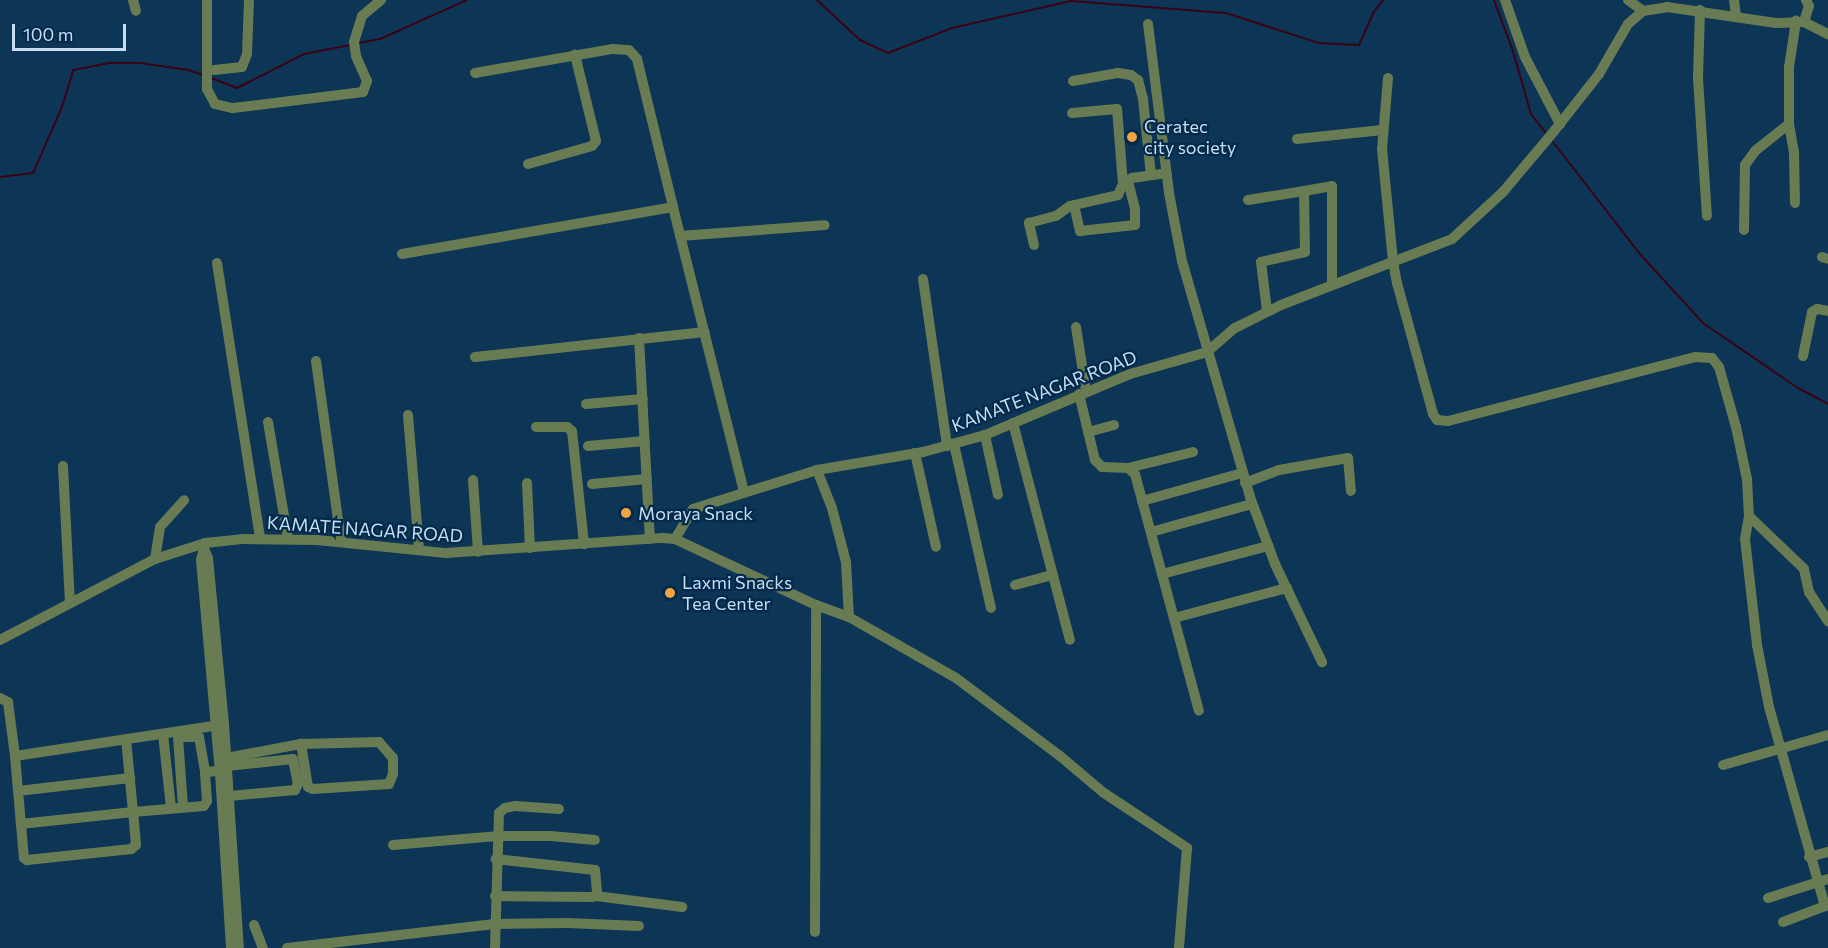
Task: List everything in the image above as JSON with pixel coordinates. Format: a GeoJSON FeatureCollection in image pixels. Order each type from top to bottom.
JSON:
{"type":"FeatureCollection","features":[{"type":"Feature","properties":{"kind":"street"},"geometry":{"type":"LineString","coordinates":[[207,0],[209,98],[223,108],[363,92],[367,81],[354,45],[362,16],[381,0]]}},
{"type":"Feature","properties":{"kind":"street"},"geometry":{"type":"LineString","coordinates":[[209,75],[242,67],[247,54],[249,0]]}},
{"type":"Feature","properties":{"kind":"street"},"geometry":{"type":"LineString","coordinates":[[1505,0],[1525,57],[1560,124]]}},
{"type":"Feature","properties":{"kind":"street"},"geometry":{"type":"LineString","coordinates":[[1628,0],[1643,11],[1660,7],[1700,10],[1776,23],[1800,21],[1828,34]]}},
{"type":"Feature","properties":{"kind":"street"},"geometry":{"type":"LineString","coordinates":[[1734,0],[1736,16]]}},
{"type":"Feature","properties":{"kind":"street"},"geometry":{"type":"LineString","coordinates":[[1795,203],[1794,152],[1789,124],[1789,68],[1800,21],[1809,6],[1806,0]]}},
{"type":"Feature","properties":{"kind":"street"},"geometry":{"type":"LineString","coordinates":[[1700,10],[1698,78],[1707,216]]}},
{"type":"Feature","properties":{"kind":"street","name":"KAMATE NAGAR ROAD"},"geometry":{"type":"LineString","coordinates":[[0,640],[155,559],[205,547],[260,539],[288,539],[446,553],[675,539],[693,509],[817,470],[915,453],[985,435],[1130,374],[1207,352],[1235,328],[1267,311],[1452,239],[1503,192],[1560,124],[1599,74],[1629,24],[1643,11]]}},
{"type":"Feature","properties":{"kind":"street"},"geometry":{"type":"LineString","coordinates":[[1817,27],[1828,23]]}},
{"type":"Feature","properties":{"kind":"street"},"geometry":{"type":"LineString","coordinates":[[1148,24],[1167,173],[1182,261],[1252,504],[1268,546],[1322,662]]}},
{"type":"Feature","properties":{"kind":"street"},"geometry":{"type":"LineString","coordinates":[[475,73],[622,48],[634,54],[744,492]]}},
{"type":"Feature","properties":{"kind":"street"},"geometry":{"type":"LineString","coordinates":[[528,164],[591,146],[596,141],[575,55]]}},
{"type":"Feature","properties":{"kind":"street"},"geometry":{"type":"LineString","coordinates":[[1073,81],[1118,73],[1131,75],[1138,80],[1143,99],[1151,176]]}},
{"type":"Feature","properties":{"kind":"street"},"geometry":{"type":"LineString","coordinates":[[1388,78],[1383,130],[1385,186],[1393,261],[1433,414],[1442,421],[1695,357],[1712,358],[1719,367],[1736,427],[1747,480],[1749,516],[1745,539],[1757,645],[1780,749],[1816,881],[1826,906],[1783,922]]}},
{"type":"Feature","properties":{"kind":"street"},"geometry":{"type":"LineString","coordinates":[[1072,113],[1117,109],[1126,182],[1137,220],[1135,225],[1080,231],[1074,205]]}},
{"type":"Feature","properties":{"kind":"street"},"geometry":{"type":"LineString","coordinates":[[1744,230],[1745,165],[1755,151],[1789,124]]}},
{"type":"Feature","properties":{"kind":"street"},"geometry":{"type":"LineString","coordinates":[[1296,140],[1383,130]]}},
{"type":"Feature","properties":{"kind":"street"},"geometry":{"type":"LineString","coordinates":[[1034,245],[1029,223],[1056,216],[1074,205],[1118,195],[1126,182],[1167,173]]}},
{"type":"Feature","properties":{"kind":"street"},"geometry":{"type":"LineString","coordinates":[[1248,200],[1332,186],[1332,284]]}},
{"type":"Feature","properties":{"kind":"street"},"geometry":{"type":"LineString","coordinates":[[1267,311],[1261,262],[1305,252],[1304,191]]}},
{"type":"Feature","properties":{"kind":"street"},"geometry":{"type":"LineString","coordinates":[[402,254],[673,207]]}},
{"type":"Feature","properties":{"kind":"street"},"geometry":{"type":"LineString","coordinates":[[680,236],[825,225]]}},
{"type":"Feature","properties":{"kind":"street"},"geometry":{"type":"LineString","coordinates":[[217,263],[260,539]]}},
{"type":"Feature","properties":{"kind":"street"},"geometry":{"type":"LineString","coordinates":[[923,279],[950,445],[991,608]]}},
{"type":"Feature","properties":{"kind":"street"},"geometry":{"type":"LineString","coordinates":[[1803,357],[1812,312],[1817,309],[1828,311]]}},
{"type":"Feature","properties":{"kind":"street"},"geometry":{"type":"LineString","coordinates":[[1076,327],[1088,432],[1095,460],[1099,465],[1128,468],[1193,452]]}},
{"type":"Feature","properties":{"kind":"street"},"geometry":{"type":"LineString","coordinates":[[474,357],[705,332]]}},
{"type":"Feature","properties":{"kind":"street"},"geometry":{"type":"LineString","coordinates":[[639,338],[650,539]]}},
{"type":"Feature","properties":{"kind":"street"},"geometry":{"type":"LineString","coordinates":[[316,361],[341,542]]}},
{"type":"Feature","properties":{"kind":"street"},"geometry":{"type":"LineString","coordinates":[[586,404],[643,399]]}},
{"type":"Feature","properties":{"kind":"street"},"geometry":{"type":"LineString","coordinates":[[408,415],[419,550]]}},
{"type":"Feature","properties":{"kind":"street"},"geometry":{"type":"LineString","coordinates":[[268,422],[288,539]]}},
{"type":"Feature","properties":{"kind":"street"},"geometry":{"type":"LineString","coordinates":[[1012,423],[1070,640]]}},
{"type":"Feature","properties":{"kind":"street"},"geometry":{"type":"LineString","coordinates":[[1088,432],[1114,425]]}},
{"type":"Feature","properties":{"kind":"street"},"geometry":{"type":"LineString","coordinates":[[536,427],[567,427],[572,431],[584,544]]}},
{"type":"Feature","properties":{"kind":"street"},"geometry":{"type":"LineString","coordinates":[[985,435],[998,495]]}},
{"type":"Feature","properties":{"kind":"street"},"geometry":{"type":"LineString","coordinates":[[588,446],[645,441]]}},
{"type":"Feature","properties":{"kind":"street"},"geometry":{"type":"LineString","coordinates":[[915,453],[936,547]]}},
{"type":"Feature","properties":{"kind":"street"},"geometry":{"type":"LineString","coordinates":[[1142,501],[1279,470],[1348,458],[1352,491]]}},
{"type":"Feature","properties":{"kind":"street"},"geometry":{"type":"LineString","coordinates":[[63,466],[70,603]]}},
{"type":"Feature","properties":{"kind":"street"},"geometry":{"type":"LineString","coordinates":[[1128,468],[1135,474],[1199,711]]}},
{"type":"Feature","properties":{"kind":"street"},"geometry":{"type":"LineString","coordinates":[[817,470],[832,508],[846,562],[849,617]]}},
{"type":"Feature","properties":{"kind":"street"},"geometry":{"type":"LineString","coordinates":[[592,484],[647,479]]}},
{"type":"Feature","properties":{"kind":"street"},"geometry":{"type":"LineString","coordinates":[[473,480],[478,552]]}},
{"type":"Feature","properties":{"kind":"street"},"geometry":{"type":"LineString","coordinates":[[527,483],[530,548]]}},
{"type":"Feature","properties":{"kind":"street"},"geometry":{"type":"LineString","coordinates":[[155,559],[160,527],[184,500]]}},
{"type":"Feature","properties":{"kind":"street"},"geometry":{"type":"LineString","coordinates":[[1151,532],[1252,504]]}},
{"type":"Feature","properties":{"kind":"street"},"geometry":{"type":"LineString","coordinates":[[1749,516],[1801,565],[1805,572],[1809,592],[1828,621]]}},
{"type":"Feature","properties":{"kind":"street"},"geometry":{"type":"LineString","coordinates":[[675,539],[816,605],[849,617],[956,678],[1060,756],[1104,794],[1187,848],[1179,948]]}},
{"type":"Feature","properties":{"kind":"street"},"geometry":{"type":"LineString","coordinates":[[1162,574],[1268,546]]}},
{"type":"Feature","properties":{"kind":"street"},"geometry":{"type":"LineString","coordinates":[[205,547],[208,558],[212,642],[224,765],[231,948]]}},
{"type":"Feature","properties":{"kind":"street"},"geometry":{"type":"LineString","coordinates":[[1015,585],[1053,575]]}},
{"type":"Feature","properties":{"kind":"street"},"geometry":{"type":"LineString","coordinates":[[1174,618],[1287,588]]}},
{"type":"Feature","properties":{"kind":"street"},"geometry":{"type":"LineString","coordinates":[[815,932],[816,605]]}},
{"type":"Feature","properties":{"kind":"street"},"geometry":{"type":"LineString","coordinates":[[0,698],[9,702],[24,858],[31,861],[134,849],[136,845],[126,740]]}},
{"type":"Feature","properties":{"kind":"street"},"geometry":{"type":"LineString","coordinates":[[15,756],[220,725]]}},
{"type":"Feature","properties":{"kind":"street"},"geometry":{"type":"LineString","coordinates":[[164,734],[171,808]]}},
{"type":"Feature","properties":{"kind":"street"},"geometry":{"type":"LineString","coordinates":[[1723,765],[1828,735]]}},
{"type":"Feature","properties":{"kind":"street"},"geometry":{"type":"LineString","coordinates":[[21,824],[183,807],[206,804],[199,737],[178,737],[183,807]]}},
{"type":"Feature","properties":{"kind":"street"},"geometry":{"type":"LineString","coordinates":[[204,772],[302,744],[379,742],[393,758],[393,774],[389,784],[313,789],[308,787],[302,744]]}},
{"type":"Feature","properties":{"kind":"street"},"geometry":{"type":"LineString","coordinates":[[224,765],[293,759],[298,784],[295,790],[230,796]]}},
{"type":"Feature","properties":{"kind":"street"},"geometry":{"type":"LineString","coordinates":[[224,765],[230,796],[239,948]]}},
{"type":"Feature","properties":{"kind":"street"},"geometry":{"type":"LineString","coordinates":[[18,791],[130,778]]}},
{"type":"Feature","properties":{"kind":"street"},"geometry":{"type":"LineString","coordinates":[[495,948],[499,813],[505,808],[515,806],[559,809]]}},
{"type":"Feature","properties":{"kind":"street"},"geometry":{"type":"LineString","coordinates":[[393,845],[497,836],[551,836],[595,840]]}},
{"type":"Feature","properties":{"kind":"street"},"geometry":{"type":"LineString","coordinates":[[1809,857],[1828,852]]}},
{"type":"Feature","properties":{"kind":"street"},"geometry":{"type":"LineString","coordinates":[[496,859],[595,870],[596,896]]}},
{"type":"Feature","properties":{"kind":"street"},"geometry":{"type":"LineString","coordinates":[[1768,898],[1828,879]]}},
{"type":"Feature","properties":{"kind":"street"},"geometry":{"type":"LineString","coordinates":[[495,896],[596,896],[682,907]]}},
{"type":"Feature","properties":{"kind":"street"},"geometry":{"type":"LineString","coordinates":[[287,948],[495,924],[568,923],[639,926]]}},
{"type":"Feature","properties":{"kind":"street"},"geometry":{"type":"LineString","coordinates":[[254,925],[263,948]]}},
{"type":"Feature","properties":{"kind":"waterway"},"geometry":{"type":"LineString","coordinates":[[359,43],[380,39],[467,0]]}},
{"type":"Feature","properties":{"kind":"waterway"},"geometry":{"type":"LineString","coordinates":[[817,0],[860,40],[888,53],[952,28],[1071,1],[1226,13],[1319,43],[1359,45],[1373,13],[1383,0]]}},
{"type":"Feature","properties":{"kind":"waterway"},"geometry":{"type":"LineString","coordinates":[[1494,0],[1513,51],[1531,114],[1545,132]]}},
{"type":"Feature","properties":{"kind":"waterway"},"geometry":{"type":"LineString","coordinates":[[211,78],[237,88],[304,54],[350,45]]}},
{"type":"Feature","properties":{"kind":"waterway"},"geometry":{"type":"LineString","coordinates":[[0,177],[33,173],[62,107],[73,70],[110,63],[140,63],[188,70],[203,75]]}},
{"type":"Feature","properties":{"kind":"waterway"},"geometry":{"type":"LineString","coordinates":[[1553,142],[1640,254],[1703,323],[1798,388],[1828,404]]}},
{"type":"Feature","properties":{"kind":"place","name":"Ceratec city society"},"geometry":{"type":"Point","coordinates":[1132,137]}},
{"type":"Feature","properties":{"kind":"place","name":"Moraya Snack"},"geometry":{"type":"Point","coordinates":[626,513]}},
{"type":"Feature","properties":{"kind":"place","name":"Laxmi Snacks Tea Center"},"geometry":{"type":"Point","coordinates":[670,593]}}]}
